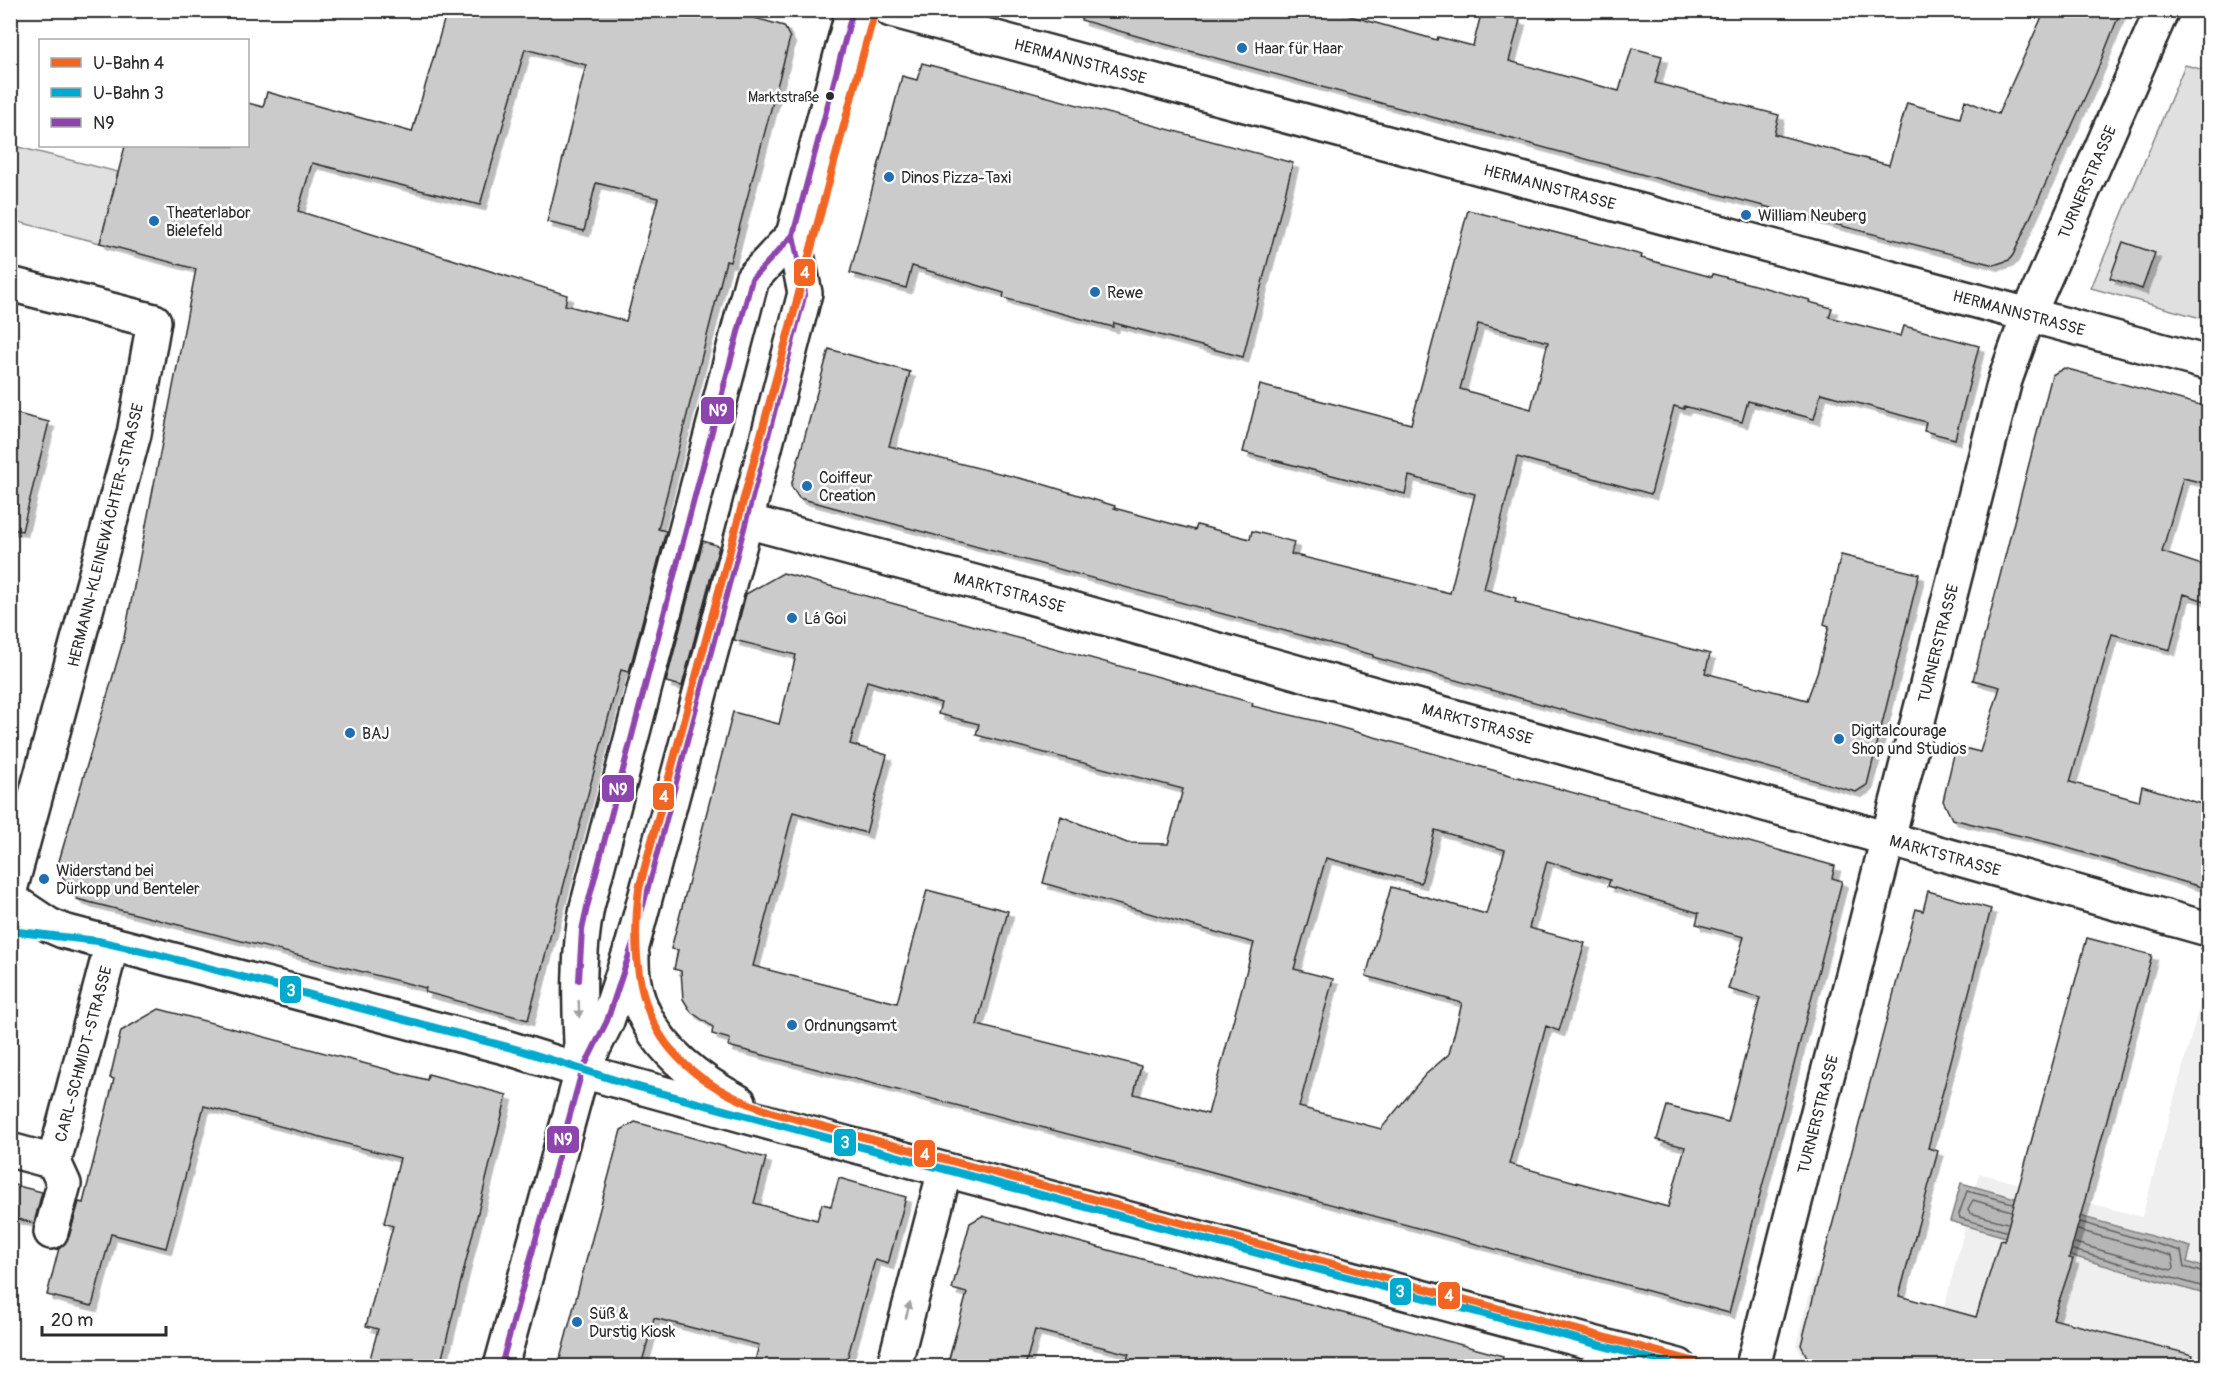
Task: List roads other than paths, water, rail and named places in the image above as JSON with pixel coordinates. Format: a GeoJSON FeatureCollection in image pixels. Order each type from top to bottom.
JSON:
{"type":"FeatureCollection","features":[{"type":"Feature","properties":{"kind":"street"},"geometry":{"type":"LineString","coordinates":[[582,1071],[578,1003],[582,930],[587,907],[752,279],[792,235],[853,10]]}},
{"type":"Feature","properties":{"kind":"street","name":"HERMANNSTRASSE"},"geometry":{"type":"LineString","coordinates":[[891,10],[2208,363]]}},
{"type":"Feature","properties":{"kind":"street","name":"TURNERSTRASSE"},"geometry":{"type":"LineString","coordinates":[[1753,1366],[2005,380],[2028,316],[2162,10]]}},
{"type":"Feature","properties":{"kind":"street"},"geometry":{"type":"LineString","coordinates":[[501,1366],[582,1071],[607,1021],[633,943],[805,293],[792,235]]}},
{"type":"Feature","properties":{"kind":"street","name":"HERMANN-KLEINEWÄCHTER-STRASSE"},"geometry":{"type":"LineString","coordinates":[[10,284],[154,321],[134,434],[10,890]]}},
{"type":"Feature","properties":{"kind":"street","name":"MARKTSTRASSE"},"geometry":{"type":"LineString","coordinates":[[746,521],[2208,929]]}},
{"type":"Feature","properties":{"kind":"street","name":"CARL-SCHMIDT-STRASSE"},"geometry":{"type":"LineString","coordinates":[[10,899],[49,925],[111,944],[505,1047],[582,1071],[785,1127]]}},
{"type":"Feature","properties":{"kind":"street"},"geometry":{"type":"LineString","coordinates":[[633,943],[632,965],[640,1005],[657,1037],[673,1057],[716,1090],[785,1127],[1679,1366]]}},
{"type":"Feature","properties":{"kind":"street","name":"CARL-SCHMIDT-STRASSE"},"geometry":{"type":"LineString","coordinates":[[51,1232],[64,1184],[54,1162],[111,944]]}},
{"type":"Feature","properties":{"kind":"street","name":"CARL-SCHMIDT-STRASSE"},"geometry":{"type":"LineString","coordinates":[[10,1150],[54,1162]]}},
{"type":"Feature","properties":{"kind":"street"},"geometry":{"type":"LineString","coordinates":[[894,1366],[945,1170]]}},
{"type":"Feature","properties":{"kind":"water"},"geometry":{"type":"Polygon","coordinates":[[[1961,1183],[2191,1247],[2187,1262],[2208,1269],[2208,1295],[1950,1221],[1961,1183]]]}},
{"type":"Feature","properties":{"kind":"metro line","name":"4"},"geometry":{"type":"LineString","coordinates":[[875,10],[639,889],[636,931],[638,968],[645,1001],[658,1031],[677,1056],[702,1078],[734,1097],[774,1113],[1711,1366]]}},
{"type":"Feature","properties":{"kind":"metro line","name":"3"},"geometry":{"type":"LineString","coordinates":[[10,931],[98,941],[155,954],[523,1051],[631,1085],[1678,1366]]}},
{"type":"Feature","properties":{"kind":"place","name":"Haar für Haar"},"geometry":{"type":"Point","coordinates":[1242,48]}},
{"type":"Feature","properties":{"kind":"place","name":"Marktstraße"},"geometry":{"type":"Point","coordinates":[830,96]}},
{"type":"Feature","properties":{"kind":"place","name":"Dinos Pizza-Taxi"},"geometry":{"type":"Point","coordinates":[889,177]}},
{"type":"Feature","properties":{"kind":"place","name":"William Neuberg"},"geometry":{"type":"Point","coordinates":[1746,215]}},
{"type":"Feature","properties":{"kind":"place","name":"Theaterlabor Bielefeld"},"geometry":{"type":"Point","coordinates":[154,221]}},
{"type":"Feature","properties":{"kind":"place","name":"Rewe"},"geometry":{"type":"Point","coordinates":[1095,292]}},
{"type":"Feature","properties":{"kind":"place","name":"Coiffeur Creation"},"geometry":{"type":"Point","coordinates":[807,486]}},
{"type":"Feature","properties":{"kind":"place","name":"Lá Goi"},"geometry":{"type":"Point","coordinates":[792,618]}},
{"type":"Feature","properties":{"kind":"place","name":"BAJ"},"geometry":{"type":"Point","coordinates":[350,733]}},
{"type":"Feature","properties":{"kind":"place","name":"Digitalcourage Shop und Studios"},"geometry":{"type":"Point","coordinates":[1839,739]}},
{"type":"Feature","properties":{"kind":"place","name":"Widerstand bei Dürkopp und Benteler"},"geometry":{"type":"Point","coordinates":[44,879]}},
{"type":"Feature","properties":{"kind":"place","name":"Ordnungsamt"},"geometry":{"type":"Point","coordinates":[792,1025]}},
{"type":"Feature","properties":{"kind":"place","name":"Süß & Durstig Kiosk"},"geometry":{"type":"Point","coordinates":[577,1322]}}]}
